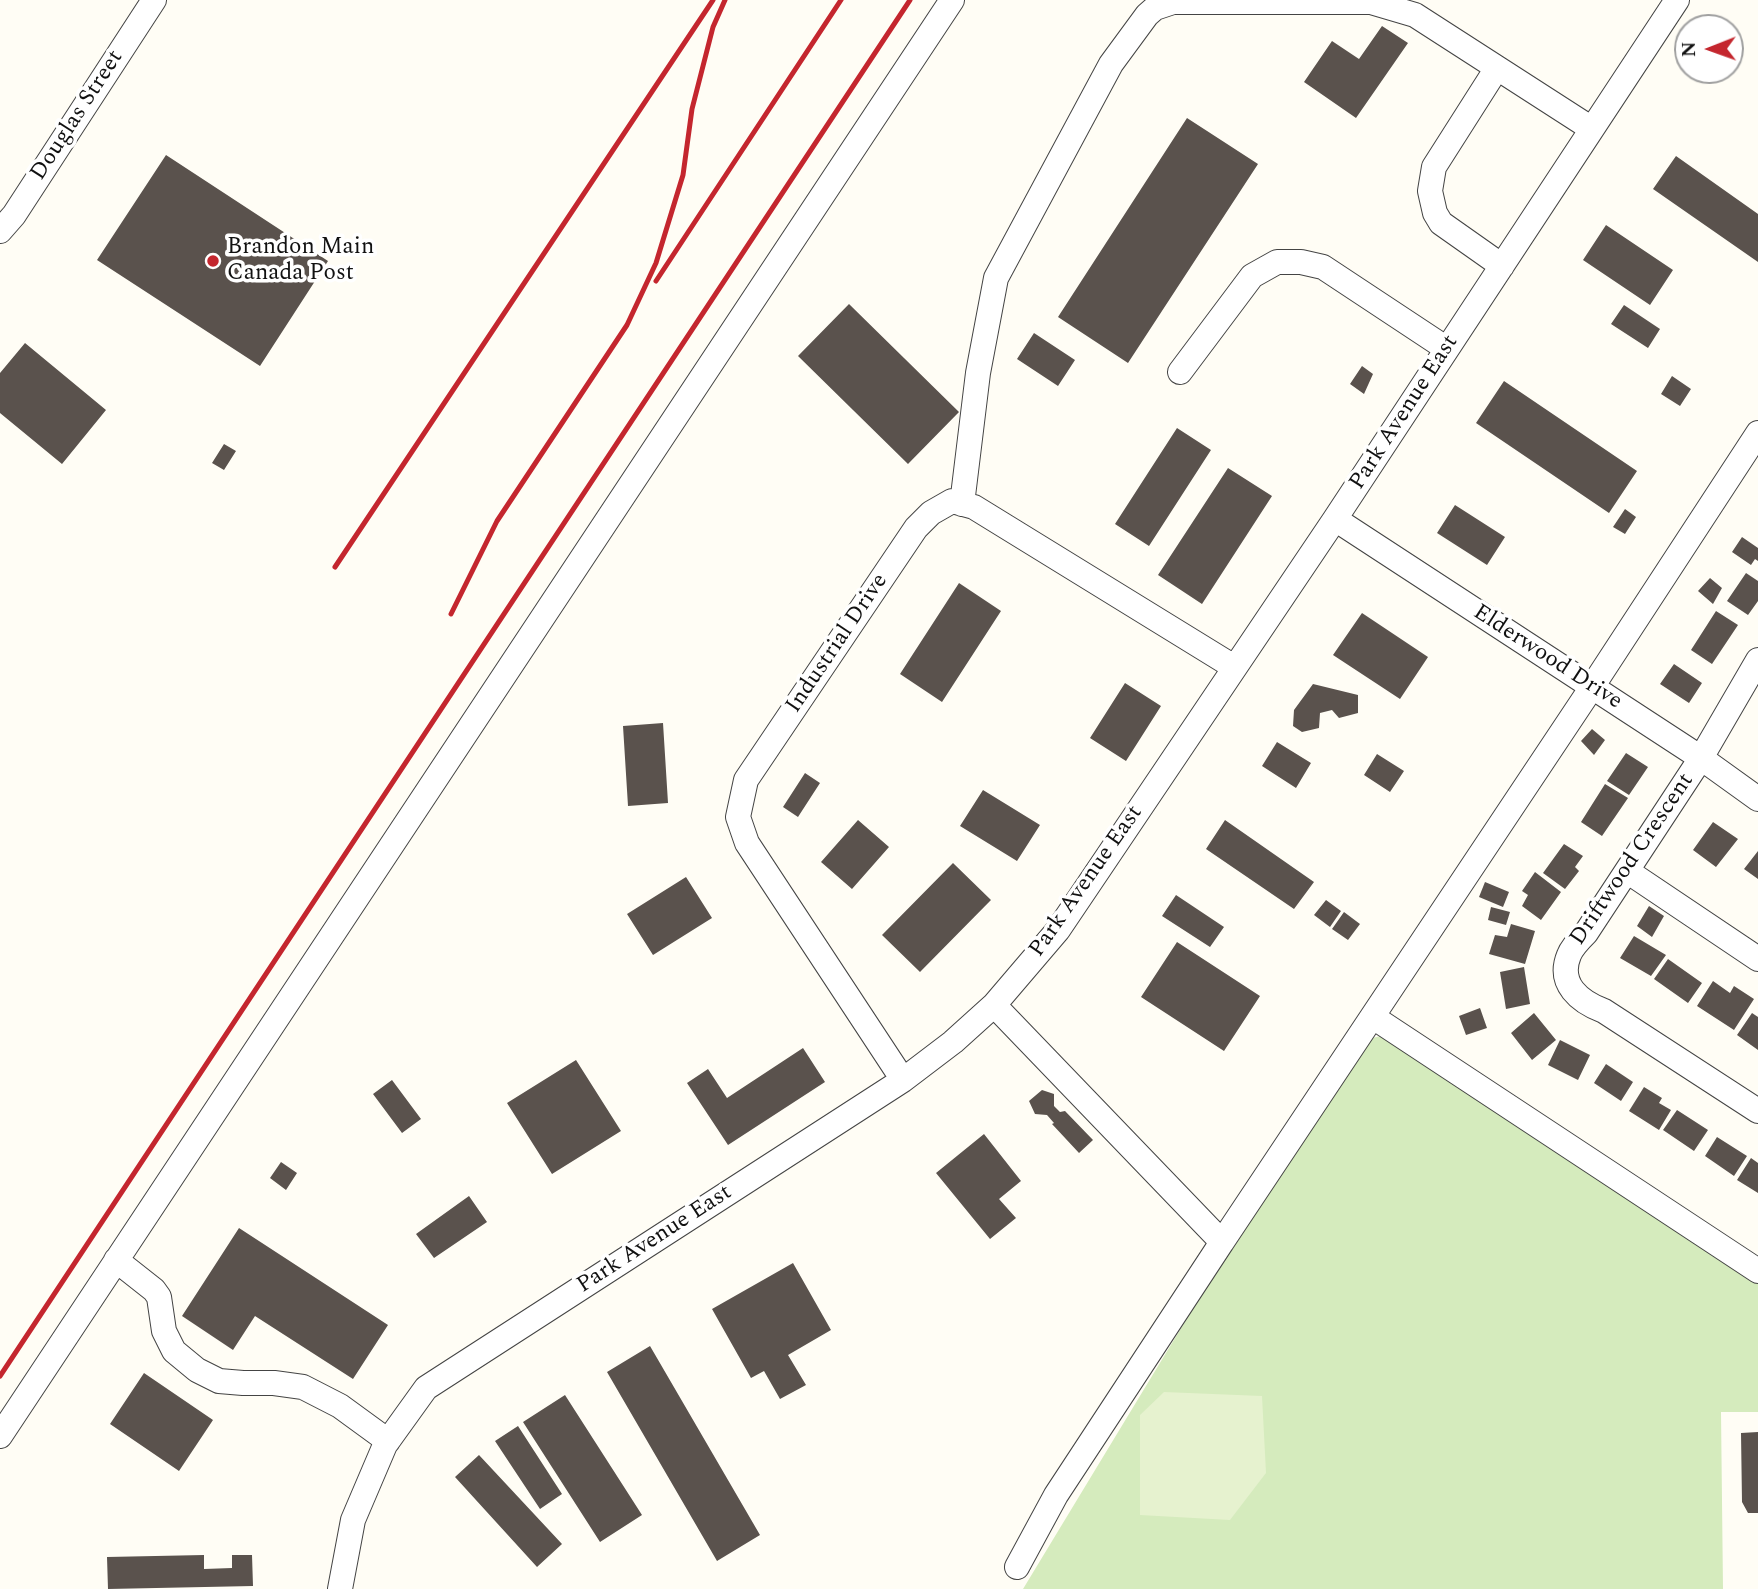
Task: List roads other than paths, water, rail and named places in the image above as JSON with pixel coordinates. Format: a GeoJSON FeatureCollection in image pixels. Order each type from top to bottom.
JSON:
{"type":"FeatureCollection","features":[{"type":"Feature","properties":{"kind":"street","name":"Douglas Street"},"geometry":{"type":"LineString","coordinates":[[0,231],[14,215],[154,0]]}},
{"type":"Feature","properties":{"kind":"street"},"geometry":{"type":"LineString","coordinates":[[0,1436],[952,0]]}},
{"type":"Feature","properties":{"kind":"street","name":"Park Avenue East"},"geometry":{"type":"LineString","coordinates":[[340,1589],[353,1520],[388,1441],[426,1388],[903,1080],[953,1042],[994,1004],[1058,930],[1335,519],[1677,0]]}},
{"type":"Feature","properties":{"kind":"street"},"geometry":{"type":"LineString","coordinates":[[1234,667],[974,507],[962,504],[978,373],[996,278],[1111,64],[1147,15],[1155,8],[1173,2],[1371,2],[1415,15],[1592,129]]}},
{"type":"Feature","properties":{"kind":"street"},"geometry":{"type":"LineString","coordinates":[[1497,68],[1434,167],[1430,191],[1435,213],[1441,223],[1502,266]]}},
{"type":"Feature","properties":{"kind":"street"},"geometry":{"type":"LineString","coordinates":[[1180,372],[1252,276],[1277,262],[1301,262],[1324,267],[1447,349]]}},
{"type":"Feature","properties":{"kind":"street"},"geometry":{"type":"LineString","coordinates":[[1017,1567],[1056,1495],[1758,433]]}},
{"type":"Feature","properties":{"kind":"street","name":"Industrial Drive"},"geometry":{"type":"LineString","coordinates":[[903,1080],[747,843],[738,817],[746,779],[916,528],[931,513],[952,501],[962,504]]}},
{"type":"Feature","properties":{"kind":"street","name":"Elderwood Drive"},"geometry":{"type":"LineString","coordinates":[[1335,519],[1701,758],[1758,799]]}},
{"type":"Feature","properties":{"kind":"street","name":"Driftwood Crescent"},"geometry":{"type":"LineString","coordinates":[[1754,1100],[1604,1011],[1588,1005],[1568,983],[1565,969],[1569,955],[1628,871],[1701,758],[1758,660]]}},
{"type":"Feature","properties":{"kind":"street"},"geometry":{"type":"LineString","coordinates":[[1628,871],[1758,959]]}},
{"type":"Feature","properties":{"kind":"street"},"geometry":{"type":"LineString","coordinates":[[994,1004],[1222,1242]]}},
{"type":"Feature","properties":{"kind":"street"},"geometry":{"type":"LineString","coordinates":[[1373,1017],[1758,1271]]}},
{"type":"Feature","properties":{"kind":"street"},"geometry":{"type":"LineString","coordinates":[[116,1261],[154,1290],[159,1297],[164,1331],[173,1350],[197,1370],[219,1381],[303,1387],[340,1406],[388,1441]]}},
{"type":"Feature","properties":{"kind":"railway"},"geometry":{"type":"LineString","coordinates":[[335,567],[713,0]]}},
{"type":"Feature","properties":{"kind":"railway"},"geometry":{"type":"LineString","coordinates":[[451,614],[497,521],[627,325],[656,263],[683,175],[692,109],[713,27],[725,0]]}},
{"type":"Feature","properties":{"kind":"railway"},"geometry":{"type":"LineString","coordinates":[[656,281],[841,0]]}},
{"type":"Feature","properties":{"kind":"railway"},"geometry":{"type":"LineString","coordinates":[[0,1376],[910,0]]}},
{"type":"Feature","properties":{"kind":"place","name":"Brandon Main Canada Post"},"geometry":{"type":"Point","coordinates":[213,261]}}]}
